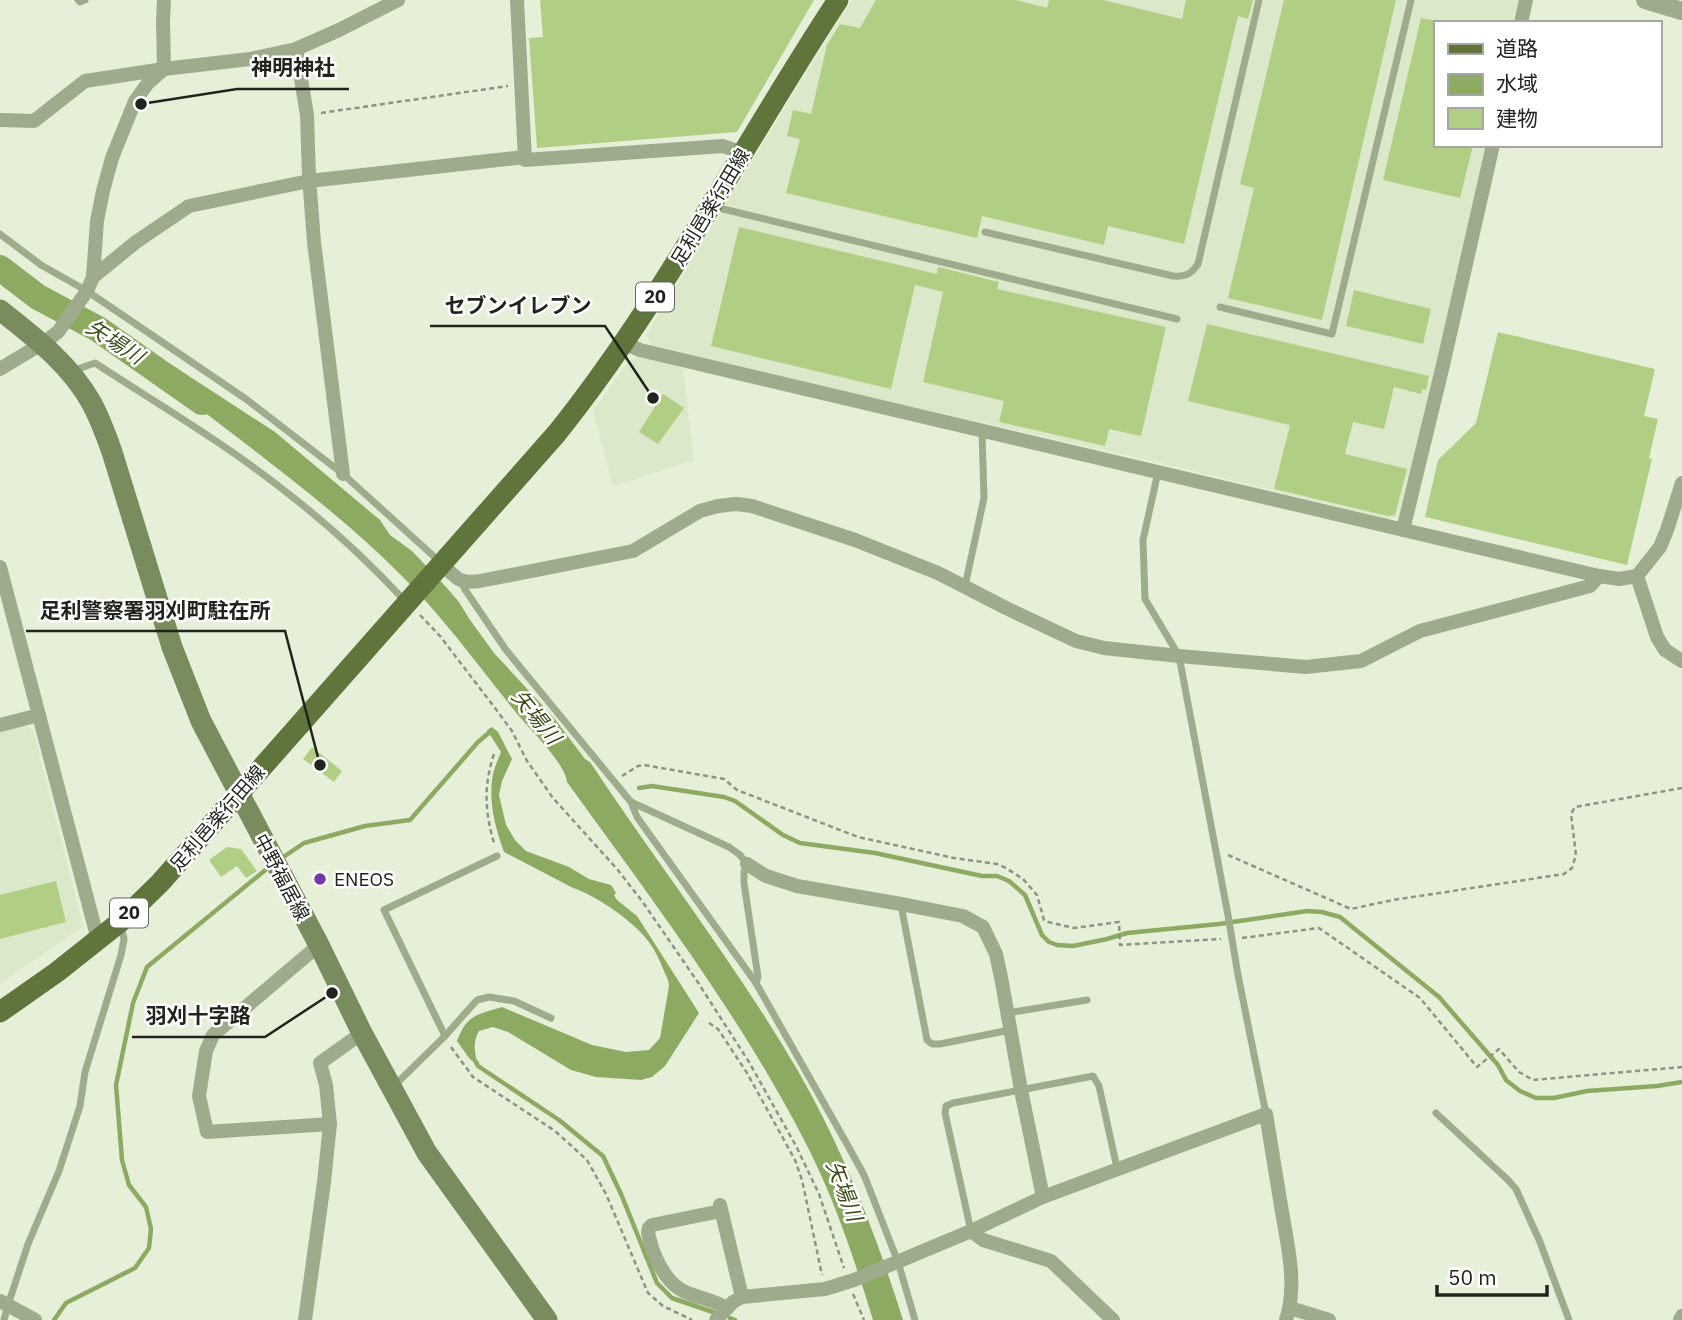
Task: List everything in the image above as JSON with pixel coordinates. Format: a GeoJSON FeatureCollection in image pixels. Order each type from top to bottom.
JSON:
{"type":"FeatureCollection","features":[{"type":"Feature","properties":{"kind":"main road","name":"足利邑楽行田線"},"geometry":{"type":"LineString","coordinates":[[440,567],[557,433],[600,378],[672,270],[838,0]]}},
{"type":"Feature","properties":{"kind":"main road","name":"中野福居線"},"geometry":{"type":"LineString","coordinates":[[0,310],[50,338],[91,402],[112,452],[172,647],[201,722],[427,1153],[547,1320]]}},
{"type":"Feature","properties":{"kind":"main road","name":"20"},"geometry":{"type":"LineString","coordinates":[[411,604],[440,567]]}},
{"type":"Feature","properties":{"kind":"main road","name":"足利邑楽行田線"},"geometry":{"type":"LineString","coordinates":[[0,1012],[98,940],[160,883],[411,604]]}},
{"type":"Feature","properties":{"kind":"street"},"geometry":{"type":"LineString","coordinates":[[164,0],[164,69]]}},
{"type":"Feature","properties":{"kind":"street"},"geometry":{"type":"LineString","coordinates":[[0,120],[34,121],[85,81],[250,59],[296,49],[397,0]]}},
{"type":"Feature","properties":{"kind":"street"},"geometry":{"type":"LineString","coordinates":[[517,0],[525,160],[723,146],[743,153]]}},
{"type":"Feature","properties":{"kind":"street"},"geometry":{"type":"LineString","coordinates":[[1521,21],[1526,0]]}},
{"type":"Feature","properties":{"kind":"street"},"geometry":{"type":"LineString","coordinates":[[1645,0],[1682,12]]}},
{"type":"Feature","properties":{"kind":"street"},"geometry":{"type":"LineString","coordinates":[[296,49],[307,115],[314,242],[343,474]]}},
{"type":"Feature","properties":{"kind":"street"},"geometry":{"type":"LineString","coordinates":[[88,289],[97,221],[112,158],[135,101],[148,83],[164,69]]}},
{"type":"Feature","properties":{"kind":"street"},"geometry":{"type":"LineString","coordinates":[[1403,530],[1493,147]]}},
{"type":"Feature","properties":{"kind":"street"},"geometry":{"type":"LineString","coordinates":[[0,369],[50,338],[88,289],[136,242],[189,206],[309,181],[525,157]]}},
{"type":"Feature","properties":{"kind":"street"},"geometry":{"type":"LineString","coordinates":[[624,343],[640,350],[982,432],[1619,579],[1637,576],[1660,547],[1682,483]]}},
{"type":"Feature","properties":{"kind":"street"},"geometry":{"type":"LineString","coordinates":[[440,567],[461,582],[469,583],[633,551],[700,511],[736,504],[752,506],[855,540],[938,573],[1076,641],[1104,648],[1306,667],[1361,662],[1420,631],[1590,586],[1599,576]]}},
{"type":"Feature","properties":{"kind":"street"},"geometry":{"type":"LineString","coordinates":[[0,566],[98,940]]}},
{"type":"Feature","properties":{"kind":"street"},"geometry":{"type":"LineString","coordinates":[[1637,576],[1657,637],[1665,650],[1682,660]]}},
{"type":"Feature","properties":{"kind":"street"},"geometry":{"type":"LineString","coordinates":[[0,724],[39,715]]}},
{"type":"Feature","properties":{"kind":"street"},"geometry":{"type":"LineString","coordinates":[[747,864],[766,876],[797,886],[963,916],[983,928],[996,954],[1043,1197]]}},
{"type":"Feature","properties":{"kind":"street"},"geometry":{"type":"LineString","coordinates":[[319,945],[213,1035],[206,1051],[199,1096],[206,1132],[330,1124]]}},
{"type":"Feature","properties":{"kind":"street"},"geometry":{"type":"LineString","coordinates":[[305,1320],[330,1124],[326,1085],[320,1063],[362,1033]]}},
{"type":"Feature","properties":{"kind":"street"},"geometry":{"type":"LineString","coordinates":[[716,1320],[742,1297],[825,1289],[850,1281],[971,1231],[1043,1197],[1266,1114],[1290,1259],[1288,1314],[1329,1320]]}},
{"type":"Feature","properties":{"kind":"street"},"geometry":{"type":"LineString","coordinates":[[727,1308],[719,1302],[686,1293],[676,1287],[657,1259],[648,1233],[652,1225],[721,1208],[742,1297]]}},
{"type":"Feature","properties":{"kind":"street"},"geometry":{"type":"LineString","coordinates":[[971,1231],[983,1240],[1051,1261],[1113,1320]]}},
{"type":"Feature","properties":{"kind":"street"},"geometry":{"type":"LineString","coordinates":[[4,1309],[35,1320]]}},
{"type":"Feature","properties":{"kind":"lane"},"geometry":{"type":"LineString","coordinates":[[78,0],[85,0]]}},
{"type":"Feature","properties":{"kind":"lane"},"geometry":{"type":"LineString","coordinates":[[985,232],[1174,276],[1191,273],[1198,264],[1259,0]]}},
{"type":"Feature","properties":{"kind":"lane"},"geometry":{"type":"LineString","coordinates":[[1220,307],[1332,334],[1411,0]]}},
{"type":"Feature","properties":{"kind":"lane"},"geometry":{"type":"LineString","coordinates":[[712,202],[723,209],[1177,319]]}},
{"type":"Feature","properties":{"kind":"lane"},"geometry":{"type":"LineString","coordinates":[[0,234],[41,265],[88,289],[246,399],[343,474],[440,567]]}},
{"type":"Feature","properties":{"kind":"lane"},"geometry":{"type":"LineString","coordinates":[[70,372],[95,363],[229,450],[289,493],[365,559],[411,604]]}},
{"type":"Feature","properties":{"kind":"lane"},"geometry":{"type":"LineString","coordinates":[[965,587],[984,498],[982,432]]}},
{"type":"Feature","properties":{"kind":"lane"},"geometry":{"type":"LineString","coordinates":[[1158,472],[1143,540],[1145,599],[1179,656],[1228,915],[1228,937],[1266,1114]]}},
{"type":"Feature","properties":{"kind":"lane"},"geometry":{"type":"LineString","coordinates":[[461,582],[506,650],[631,802],[638,817],[756,983],[864,1175],[915,1320]]}},
{"type":"Feature","properties":{"kind":"lane"},"geometry":{"type":"LineString","coordinates":[[631,802],[729,848],[747,864],[744,883],[758,977],[756,983]]}},
{"type":"Feature","properties":{"kind":"lane"},"geometry":{"type":"LineString","coordinates":[[445,1036],[384,910],[497,856]]}},
{"type":"Feature","properties":{"kind":"lane"},"geometry":{"type":"LineString","coordinates":[[901,904],[927,1040],[932,1044],[940,1044],[1010,1030]]}},
{"type":"Feature","properties":{"kind":"lane"},"geometry":{"type":"LineString","coordinates":[[4,1309],[59,1171],[80,1106],[85,1072],[121,955],[124,939],[120,922]]}},
{"type":"Feature","properties":{"kind":"lane"},"geometry":{"type":"LineString","coordinates":[[392,1088],[477,1000],[489,997],[514,1001],[551,1017]]}},
{"type":"Feature","properties":{"kind":"lane"},"geometry":{"type":"LineString","coordinates":[[1007,1013],[1087,1000]]}},
{"type":"Feature","properties":{"kind":"lane"},"geometry":{"type":"LineString","coordinates":[[971,1231],[945,1113],[946,1106],[1093,1076],[1099,1086],[1117,1168]]}},
{"type":"Feature","properties":{"kind":"lane"},"geometry":{"type":"LineString","coordinates":[[1436,1113],[1516,1189],[1540,1242],[1569,1320]]}},
{"type":"Feature","properties":{"kind":"path"},"geometry":{"type":"LineString","coordinates":[[307,115],[521,85]]}},
{"type":"Feature","properties":{"kind":"path"},"geometry":{"type":"LineString","coordinates":[[411,604],[440,636],[495,708],[553,798],[625,880],[749,1062],[796,1146],[819,1194],[864,1320]]}},
{"type":"Feature","properties":{"kind":"path"},"geometry":{"type":"LineString","coordinates":[[494,754],[486,783],[486,803],[497,856]]}},
{"type":"Feature","properties":{"kind":"path"},"geometry":{"type":"LineString","coordinates":[[613,781],[638,766],[645,765],[724,779],[737,790],[858,838],[997,864],[1023,879],[1037,895],[1044,920],[1074,928],[1119,922],[1120,945],[1228,937]]}},
{"type":"Feature","properties":{"kind":"path"},"geometry":{"type":"LineString","coordinates":[[1214,843],[1228,855],[1351,909],[1564,874],[1572,868],[1576,855],[1571,814],[1574,807],[1682,788]]}},
{"type":"Feature","properties":{"kind":"path"},"geometry":{"type":"LineString","coordinates":[[1240,938],[1319,928],[1420,998],[1477,1067],[1499,1049],[1518,1072],[1533,1080],[1682,1067]]}},
{"type":"Feature","properties":{"kind":"path"},"geometry":{"type":"LineString","coordinates":[[709,1023],[718,1029],[747,1073],[795,1160],[802,1180],[825,1289]]}},
{"type":"Feature","properties":{"kind":"path"},"geometry":{"type":"LineString","coordinates":[[445,1036],[473,1077],[555,1132],[587,1160],[607,1194],[648,1293],[663,1306],[692,1320]]}},
{"type":"Feature","properties":{"kind":"shaded area"},"geometry":{"type":"Polygon","coordinates":[[[852,0],[1520,0],[1515,21],[1434,21],[1434,147],[1487,147],[1435,374],[1399,516],[1389,519],[1161,463],[652,345],[646,335],[852,0]]]}},
{"type":"Feature","properties":{"kind":"shaded area"},"geometry":{"type":"Polygon","coordinates":[[[641,356],[683,368],[694,460],[613,486],[593,411],[628,362],[641,356]]]}},
{"type":"Feature","properties":{"kind":"shaded area"},"geometry":{"type":"Polygon","coordinates":[[[22,724],[33,730],[83,926],[0,984],[0,730],[22,724]]]}},
{"type":"Feature","properties":{"kind":"water"},"geometry":{"type":"Polygon","coordinates":[[[172,365],[275,432],[380,520],[390,535],[412,551],[447,588],[494,653],[590,762],[723,953],[798,1071],[830,1131],[857,1192],[903,1320],[873,1320],[833,1203],[777,1090],[721,999],[567,782],[553,755],[402,576],[319,502],[173,388],[172,365]]]}},
{"type":"Feature","properties":{"kind":"water"},"geometry":{"type":"Polygon","coordinates":[[[492,727],[498,732],[512,759],[499,795],[506,825],[515,840],[526,851],[569,867],[589,879],[611,885],[617,900],[637,916],[699,1013],[665,1066],[652,1077],[641,1080],[596,1077],[571,1070],[508,1032],[493,1027],[479,1031],[475,1040],[478,1066],[457,1041],[469,1020],[502,1007],[592,1045],[626,1052],[649,1050],[660,1038],[669,986],[651,945],[624,918],[592,897],[504,852],[492,804],[493,774],[501,752],[487,730],[492,727]]]}},
{"type":"Feature","properties":{"kind":"building"},"geometry":{"type":"Polygon","coordinates":[[[540,0],[814,0],[737,132],[537,148],[529,38],[543,37],[540,0]]]}},
{"type":"Feature","properties":{"kind":"building"},"geometry":{"type":"Polygon","coordinates":[[[876,0],[1016,0],[1047,8],[1049,0],[1103,0],[1182,19],[1186,0],[1253,0],[1248,19],[1238,16],[1184,244],[1108,226],[1104,245],[982,216],[977,238],[786,193],[800,139],[787,136],[793,110],[811,114],[827,45],[840,24],[860,28],[876,0]]]}},
{"type":"Feature","properties":{"kind":"building"},"geometry":{"type":"Polygon","coordinates":[[[1284,0],[1396,0],[1322,320],[1228,298],[1254,188],[1240,184],[1284,0]]]}},
{"type":"Feature","properties":{"kind":"building"},"geometry":{"type":"Polygon","coordinates":[[[1421,18],[1435,21],[1434,147],[1473,147],[1460,198],[1383,180],[1421,18]]]}},
{"type":"Feature","properties":{"kind":"building"},"geometry":{"type":"Polygon","coordinates":[[[739,227],[937,274],[938,267],[999,282],[997,289],[1166,327],[1141,436],[1109,429],[1105,446],[999,422],[1004,401],[923,382],[943,292],[915,285],[891,389],[711,346],[739,227]]]}},
{"type":"Feature","properties":{"kind":"building"},"geometry":{"type":"Polygon","coordinates":[[[1354,290],[1431,309],[1423,344],[1346,326],[1354,290]]]}},
{"type":"Feature","properties":{"kind":"building"},"geometry":{"type":"Polygon","coordinates":[[[1207,324],[1429,376],[1426,390],[1422,389],[1421,394],[1394,387],[1384,429],[1353,422],[1345,454],[1407,469],[1395,515],[1388,516],[1274,489],[1290,425],[1188,401],[1207,324]]]}},
{"type":"Feature","properties":{"kind":"building"},"geometry":{"type":"Polygon","coordinates":[[[1498,332],[1655,369],[1644,416],[1658,419],[1649,458],[1652,459],[1627,565],[1425,517],[1438,460],[1476,423],[1498,332]]]}},
{"type":"Feature","properties":{"kind":"building"},"geometry":{"type":"Polygon","coordinates":[[[663,394],[684,408],[658,444],[639,432],[663,394]]]}},
{"type":"Feature","properties":{"kind":"building"},"geometry":{"type":"Polygon","coordinates":[[[312,747],[342,771],[334,782],[303,759],[312,747]]]}},
{"type":"Feature","properties":{"kind":"building"},"geometry":{"type":"Polygon","coordinates":[[[227,847],[241,849],[257,871],[246,878],[237,866],[221,877],[209,860],[227,847]]]}},
{"type":"Feature","properties":{"kind":"building"},"geometry":{"type":"Polygon","coordinates":[[[56,881],[66,922],[0,939],[0,895],[56,881]]]}},
{"type":"Feature","properties":{"kind":"waterway","name":"矢場川"},"geometry":{"type":"LineString","coordinates":[[0,268],[38,297],[98,329],[202,402]]}},
{"type":"Feature","properties":{"kind":"waterway"},"geometry":{"type":"LineString","coordinates":[[279,860],[304,843],[365,826],[410,820],[478,742],[492,732]]}},
{"type":"Feature","properties":{"kind":"waterway"},"geometry":{"type":"LineString","coordinates":[[639,788],[652,786],[724,797],[735,801],[783,835],[800,843],[875,853],[982,876],[997,876],[1009,881],[1025,895],[1042,935],[1057,945],[1073,946],[1127,933],[1219,924],[1307,911],[1340,917],[1439,997],[1498,1065],[1506,1080],[1520,1091],[1536,1098],[1554,1098],[1587,1091],[1682,1082]]}},
{"type":"Feature","properties":{"kind":"waterway"},"geometry":{"type":"LineString","coordinates":[[54,1320],[66,1303],[135,1268],[149,1248],[151,1229],[146,1207],[129,1185],[122,1160],[116,1085],[133,1003],[147,967],[269,867]]}},
{"type":"Feature","properties":{"kind":"waterway"},"geometry":{"type":"LineString","coordinates":[[476,1062],[478,1066],[559,1120],[603,1156],[657,1283],[672,1298],[713,1312]]}},
{"type":"Feature","properties":{"kind":"waterway"},"geometry":{"type":"LineString","coordinates":[[730,1318],[735,1320]]}},
{"type":"Feature","properties":{"kind":"place","name":"神明神社"},"geometry":{"type":"Point","coordinates":[141,104]}},
{"type":"Feature","properties":{"kind":"place","name":"セブンイレブン"},"geometry":{"type":"Point","coordinates":[653,398]}},
{"type":"Feature","properties":{"kind":"place","name":"足利警察署羽刈町駐在所"},"geometry":{"type":"Point","coordinates":[320,765]}},
{"type":"Feature","properties":{"kind":"place","name":"ENEOS"},"geometry":{"type":"Point","coordinates":[320,879]}},
{"type":"Feature","properties":{"kind":"place","name":"羽刈十字路"},"geometry":{"type":"Point","coordinates":[332,993]}}]}
